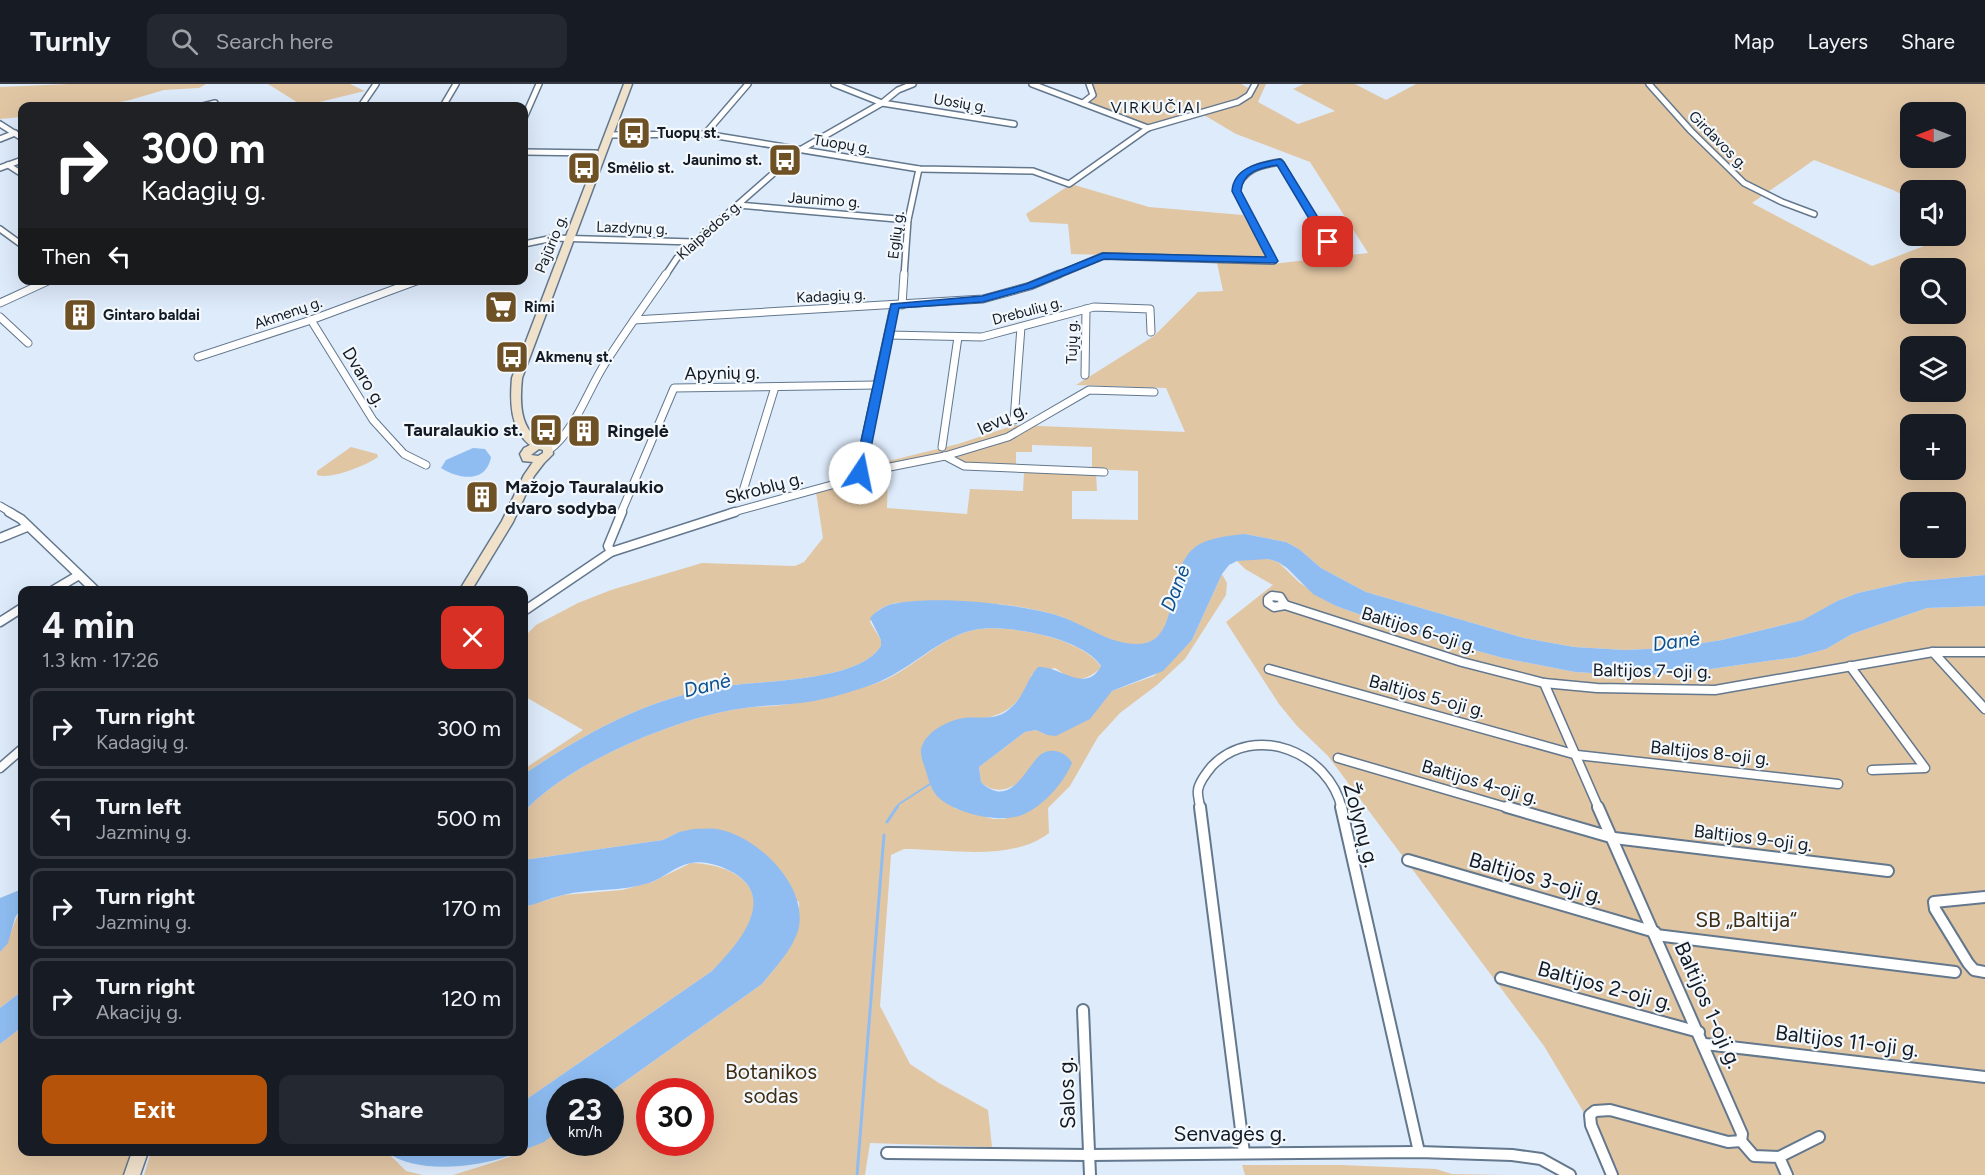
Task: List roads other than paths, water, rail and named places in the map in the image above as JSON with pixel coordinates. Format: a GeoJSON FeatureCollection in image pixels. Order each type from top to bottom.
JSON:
{"type":"FeatureCollection","features":[{"type":"Feature","properties":{"kind":"main road","name":"Pajūrio g."},"geometry":{"type":"LineString","coordinates":[[538,452],[517,429],[509,385],[622,84]]}},
{"type":"Feature","properties":{"kind":"main road","name":"Pajūrio g."},"geometry":{"type":"LineString","coordinates":[[565,238],[628,84]]}},
{"type":"Feature","properties":{"kind":"main road"},"geometry":{"type":"LineString","coordinates":[[468,586],[501,534],[538,452]]}},
{"type":"Feature","properties":{"kind":"main road"},"geometry":{"type":"LineString","coordinates":[[132,1175],[139,1156]]}},
{"type":"Feature","properties":{"kind":"street"},"geometry":{"type":"LineString","coordinates":[[364,102],[376,84]]}},
{"type":"Feature","properties":{"kind":"street"},"geometry":{"type":"LineString","coordinates":[[445,102],[456,84]]}},
{"type":"Feature","properties":{"kind":"street"},"geometry":{"type":"LineString","coordinates":[[528,109],[539,84]]}},
{"type":"Feature","properties":{"kind":"street"},"geometry":{"type":"LineString","coordinates":[[705,134],[748,84]]}},
{"type":"Feature","properties":{"kind":"street","name":"Uosių g."},"geometry":{"type":"LineString","coordinates":[[834,84],[882,103],[1014,124]]}},
{"type":"Feature","properties":{"kind":"street","name":"Klaipėdos g."},"geometry":{"type":"LineString","coordinates":[[538,452],[563,434],[605,363],[669,268],[694,242],[800,150],[882,103],[898,90],[913,84]]}},
{"type":"Feature","properties":{"kind":"street"},"geometry":{"type":"LineString","coordinates":[[1032,84],[1148,128],[1238,102],[1249,95],[1255,84]]}},
{"type":"Feature","properties":{"kind":"street"},"geometry":{"type":"LineString","coordinates":[[1083,103],[1093,95],[1089,84]]}},
{"type":"Feature","properties":{"kind":"street","name":"Girdavos g."},"geometry":{"type":"LineString","coordinates":[[1649,84],[1691,131],[1744,183],[1782,202],[1814,214]]}},
{"type":"Feature","properties":{"kind":"street"},"geometry":{"type":"LineString","coordinates":[[0,124],[18,135]]}},
{"type":"Feature","properties":{"kind":"street","name":"Tuopų g."},"geometry":{"type":"LineString","coordinates":[[609,135],[705,134],[920,169],[1033,171],[1069,184],[1148,128]]}},
{"type":"Feature","properties":{"kind":"street"},"geometry":{"type":"LineString","coordinates":[[0,139],[15,133]]}},
{"type":"Feature","properties":{"kind":"street"},"geometry":{"type":"LineString","coordinates":[[528,152],[596,153]]}},
{"type":"Feature","properties":{"kind":"street"},"geometry":{"type":"LineString","coordinates":[[0,168],[18,161]]}},
{"type":"Feature","properties":{"kind":"street","name":"Kadagių g."},"geometry":{"type":"LineString","coordinates":[[634,320],[983,299],[1030,286],[1103,256],[1273,261],[1236,191],[1237,181],[1244,174],[1258,166],[1280,162],[1328,242]]}},
{"type":"Feature","properties":{"kind":"street"},"geometry":{"type":"LineString","coordinates":[[8,165],[18,171]]}},
{"type":"Feature","properties":{"kind":"street","name":"Eglių g."},"geometry":{"type":"LineString","coordinates":[[898,305],[908,220],[920,169]]}},
{"type":"Feature","properties":{"kind":"street","name":"Jaunimo g."},"geometry":{"type":"LineString","coordinates":[[738,205],[908,220]]}},
{"type":"Feature","properties":{"kind":"street"},"geometry":{"type":"LineString","coordinates":[[0,229],[18,242]]}},
{"type":"Feature","properties":{"kind":"street"},"geometry":{"type":"LineString","coordinates":[[528,243],[547,238],[565,238]]}},
{"type":"Feature","properties":{"kind":"street","name":"Lazdynų g."},"geometry":{"type":"LineString","coordinates":[[565,238],[694,242]]}},
{"type":"Feature","properties":{"kind":"street"},"geometry":{"type":"LineString","coordinates":[[0,303],[39,285]]}},
{"type":"Feature","properties":{"kind":"street","name":"Akmenų g."},"geometry":{"type":"LineString","coordinates":[[198,357],[311,320],[405,285]]}},
{"type":"Feature","properties":{"kind":"street"},"geometry":{"type":"LineString","coordinates":[[860,473],[888,335],[898,305]]}},
{"type":"Feature","properties":{"kind":"street","name":"Drebulių g."},"geometry":{"type":"LineString","coordinates":[[888,335],[982,337],[1094,307],[1150,309],[1150,332]]}},
{"type":"Feature","properties":{"kind":"street","name":"Tujų g."},"geometry":{"type":"LineString","coordinates":[[1085,375],[1086,309]]}},
{"type":"Feature","properties":{"kind":"street"},"geometry":{"type":"LineString","coordinates":[[0,317],[28,343]]}},
{"type":"Feature","properties":{"kind":"street","name":"Dvaro g."},"geometry":{"type":"LineString","coordinates":[[311,320],[373,420],[404,454],[426,465]]}},
{"type":"Feature","properties":{"kind":"street"},"geometry":{"type":"LineString","coordinates":[[1014,420],[1021,327]]}},
{"type":"Feature","properties":{"kind":"street"},"geometry":{"type":"LineString","coordinates":[[942,447],[958,337]]}},
{"type":"Feature","properties":{"kind":"street","name":"Apynių g."},"geometry":{"type":"LineString","coordinates":[[611,552],[608,546],[613,532],[674,388],[877,385]]}},
{"type":"Feature","properties":{"kind":"street"},"geometry":{"type":"LineString","coordinates":[[743,491],[775,387]]}},
{"type":"Feature","properties":{"kind":"street","name":"Ievų g."},"geometry":{"type":"LineString","coordinates":[[860,473],[945,456],[1008,437],[1089,390],[1154,393]]}},
{"type":"Feature","properties":{"kind":"street"},"geometry":{"type":"LineString","coordinates":[[945,456],[964,466],[1104,472]]}},
{"type":"Feature","properties":{"kind":"street","name":"Skroblų g."},"geometry":{"type":"LineString","coordinates":[[528,607],[611,552],[702,521],[795,494],[851,482],[860,473]]}},
{"type":"Feature","properties":{"kind":"street"},"geometry":{"type":"LineString","coordinates":[[0,506],[21,519],[91,586]]}},
{"type":"Feature","properties":{"kind":"street"},"geometry":{"type":"LineString","coordinates":[[0,538],[27,527]]}},
{"type":"Feature","properties":{"kind":"street"},"geometry":{"type":"LineString","coordinates":[[60,586],[79,575]]}},
{"type":"Feature","properties":{"kind":"street","name":"Baltijos 6-oji g."},"geometry":{"type":"LineString","coordinates":[[1285,605],[1462,662],[1544,683]]}},
{"type":"Feature","properties":{"kind":"street"},"geometry":{"type":"LineString","coordinates":[[0,622],[18,611]]}},
{"type":"Feature","properties":{"kind":"street"},"geometry":{"type":"LineString","coordinates":[[1933,652],[1985,709]]}},
{"type":"Feature","properties":{"kind":"street","name":"Baltijos 7-oji g."},"geometry":{"type":"LineString","coordinates":[[1544,683],[1702,691],[1933,652],[1985,652]]}},
{"type":"Feature","properties":{"kind":"street"},"geometry":{"type":"LineString","coordinates":[[1850,666],[1925,768],[1872,770]]}},
{"type":"Feature","properties":{"kind":"street","name":"Baltijos 5-oji g."},"geometry":{"type":"LineString","coordinates":[[1269,669],[1577,754]]}},
{"type":"Feature","properties":{"kind":"street","name":"Baltijos 1-oji g."},"geometry":{"type":"LineString","coordinates":[[1544,683],[1739,1123],[1741,1141]]}},
{"type":"Feature","properties":{"kind":"street","name":"Žolynų g."},"geometry":{"type":"LineString","coordinates":[[1244,1153],[1198,789],[1202,778],[1218,758],[1236,748],[1258,745],[1280,747],[1304,756],[1323,771],[1339,796],[1419,1152]]}},
{"type":"Feature","properties":{"kind":"street"},"geometry":{"type":"LineString","coordinates":[[0,768],[18,752]]}},
{"type":"Feature","properties":{"kind":"street","name":"Baltijos 8-oji g."},"geometry":{"type":"LineString","coordinates":[[1577,754],[1838,783]]}},
{"type":"Feature","properties":{"kind":"street","name":"Baltijos 4-oji g."},"geometry":{"type":"LineString","coordinates":[[1338,758],[1614,838]]}},
{"type":"Feature","properties":{"kind":"street","name":"Baltijos 9-oji g."},"geometry":{"type":"LineString","coordinates":[[1614,838],[1888,871]]}},
{"type":"Feature","properties":{"kind":"street","name":"Baltijos 3-oji g."},"geometry":{"type":"LineString","coordinates":[[1408,860],[1656,934],[1956,972]]}},
{"type":"Feature","properties":{"kind":"street"},"geometry":{"type":"LineString","coordinates":[[1985,897],[1934,902],[1935,909],[1968,963],[1974,970],[1985,972]]}},
{"type":"Feature","properties":{"kind":"street","name":"Baltijos 2-oji g."},"geometry":{"type":"LineString","coordinates":[[1501,978],[1699,1032]]}},
{"type":"Feature","properties":{"kind":"street","name":"Salos g."},"geometry":{"type":"LineString","coordinates":[[1083,1010],[1090,1175]]}},
{"type":"Feature","properties":{"kind":"street","name":"Baltijos 11-oji g."},"geometry":{"type":"LineString","coordinates":[[1705,1044],[1985,1077]]}},
{"type":"Feature","properties":{"kind":"street"},"geometry":{"type":"LineString","coordinates":[[1612,1175],[1591,1125],[1590,1115],[1595,1111],[1610,1110],[1728,1142],[1741,1141],[1754,1156],[1779,1156],[1819,1137]]}},
{"type":"Feature","properties":{"kind":"street","name":"Senvagės g."},"geometry":{"type":"LineString","coordinates":[[887,1153],[1089,1155],[1419,1152],[1528,1156],[1559,1167],[1570,1175]]}},
{"type":"Feature","properties":{"kind":"street"},"geometry":{"type":"LineString","coordinates":[[1779,1156],[1787,1175]]}},
{"type":"Feature","properties":{"kind":"water"},"geometry":{"type":"Polygon","coordinates":[[[473,448],[485,449],[491,457],[483,472],[470,477],[455,475],[441,468],[446,460],[473,448]]]}},
{"type":"Feature","properties":{"kind":"water","name":"Danė"},"geometry":{"type":"Polygon","coordinates":[[[1245,534],[1286,542],[1299,549],[1321,568],[1366,592],[1524,638],[1574,647],[1625,650],[1670,648],[1722,640],[1803,620],[1837,601],[1858,593],[1907,582],[1985,575],[1985,606],[1927,608],[1852,634],[1826,649],[1797,657],[1689,672],[1639,676],[1575,672],[1503,658],[1409,632],[1336,606],[1313,594],[1278,562],[1268,559],[1237,561],[1229,565],[1222,574],[1192,640],[1163,671],[1112,691],[1090,719],[1056,736],[1036,730],[1025,732],[979,767],[981,782],[1000,792],[1016,784],[1044,752],[1058,751],[1070,759],[1072,763],[1068,771],[1050,795],[1035,808],[1019,816],[999,818],[976,815],[944,802],[931,787],[921,755],[923,743],[938,728],[950,722],[963,718],[997,716],[1007,711],[1018,701],[1038,667],[1080,679],[1095,674],[1101,666],[1092,656],[1063,641],[1027,632],[993,628],[979,629],[951,638],[899,672],[847,693],[812,701],[749,707],[713,714],[654,733],[593,761],[566,777],[542,794],[528,808],[528,772],[620,718],[671,698],[698,691],[832,673],[853,667],[870,658],[881,646],[881,640],[870,618],[892,604],[909,601],[951,600],[1019,607],[1056,615],[1116,641],[1137,644],[1152,640],[1162,631],[1176,582],[1190,552],[1204,542],[1224,536],[1245,534]]]}},
{"type":"Feature","properties":{"kind":"water"},"geometry":{"type":"Polygon","coordinates":[[[693,829],[717,829],[749,842],[764,853],[788,881],[796,897],[800,914],[798,931],[792,945],[762,984],[624,1082],[624,1078],[557,1078],[712,971],[741,937],[749,923],[753,910],[753,896],[747,884],[729,870],[713,864],[696,862],[638,886],[574,893],[528,906],[528,859],[663,840],[679,832],[693,829]]]}},
{"type":"Feature","properties":{"kind":"water"},"geometry":{"type":"Polygon","coordinates":[[[18,891],[18,913],[8,943],[0,952],[0,898],[18,891]]]}},
{"type":"Feature","properties":{"kind":"water"},"geometry":{"type":"Polygon","coordinates":[[[18,994],[18,1030],[0,1044],[0,1008],[18,994]]]}},
{"type":"Feature","properties":{"kind":"water"},"geometry":{"type":"Polygon","coordinates":[[[546,1086],[546,1140],[528,1148],[528,1098],[546,1086]]]}},
{"type":"Feature","properties":{"kind":"water"},"geometry":{"type":"Polygon","coordinates":[[[394,1156],[509,1156],[450,1167],[415,1164],[394,1156]]]}},
{"type":"Feature","properties":{"kind":"waterway"},"geometry":{"type":"LineString","coordinates":[[896,809],[899,804],[930,784]]}},
{"type":"Feature","properties":{"kind":"waterway"},"geometry":{"type":"LineString","coordinates":[[887,822],[897,807]]}},
{"type":"Feature","properties":{"kind":"waterway"},"geometry":{"type":"LineString","coordinates":[[857,1175],[884,835]]}},
{"type":"Feature","properties":{"kind":"place","name":"Tuopų st."},"geometry":{"type":"Point","coordinates":[634,133]}},
{"type":"Feature","properties":{"kind":"place","name":"Jaunimo st."},"geometry":{"type":"Point","coordinates":[785,160]}},
{"type":"Feature","properties":{"kind":"place","name":"Smėlio st."},"geometry":{"type":"Point","coordinates":[584,168]}},
{"type":"Feature","properties":{"kind":"place","name":"Rimi"},"geometry":{"type":"Point","coordinates":[501,307]}},
{"type":"Feature","properties":{"kind":"place","name":"Gintaro baldai"},"geometry":{"type":"Point","coordinates":[80,315]}},
{"type":"Feature","properties":{"kind":"place","name":"Akmenų st."},"geometry":{"type":"Point","coordinates":[512,357]}},
{"type":"Feature","properties":{"kind":"place","name":"Tauralaukio st."},"geometry":{"type":"Point","coordinates":[546,430]}},
{"type":"Feature","properties":{"kind":"place","name":"Ringelė"},"geometry":{"type":"Point","coordinates":[584,431]}},
{"type":"Feature","properties":{"kind":"place","name":"Mažojo Tauralaukio dvaro sodyba"},"geometry":{"type":"Point","coordinates":[482,497]}},
{"type":"Feature","properties":{"kind":"district","name":"VIRKUČIAI"},"geometry":{"type":"Point","coordinates":[1156,107]}},
{"type":"Feature","properties":{"kind":"park label","name":"SB „Baltija“"},"geometry":{"type":"Point","coordinates":[1746,920]}},
{"type":"Feature","properties":{"kind":"park label","name":"Botanikos sodas"},"geometry":{"type":"Point","coordinates":[771,1084]}}]}
